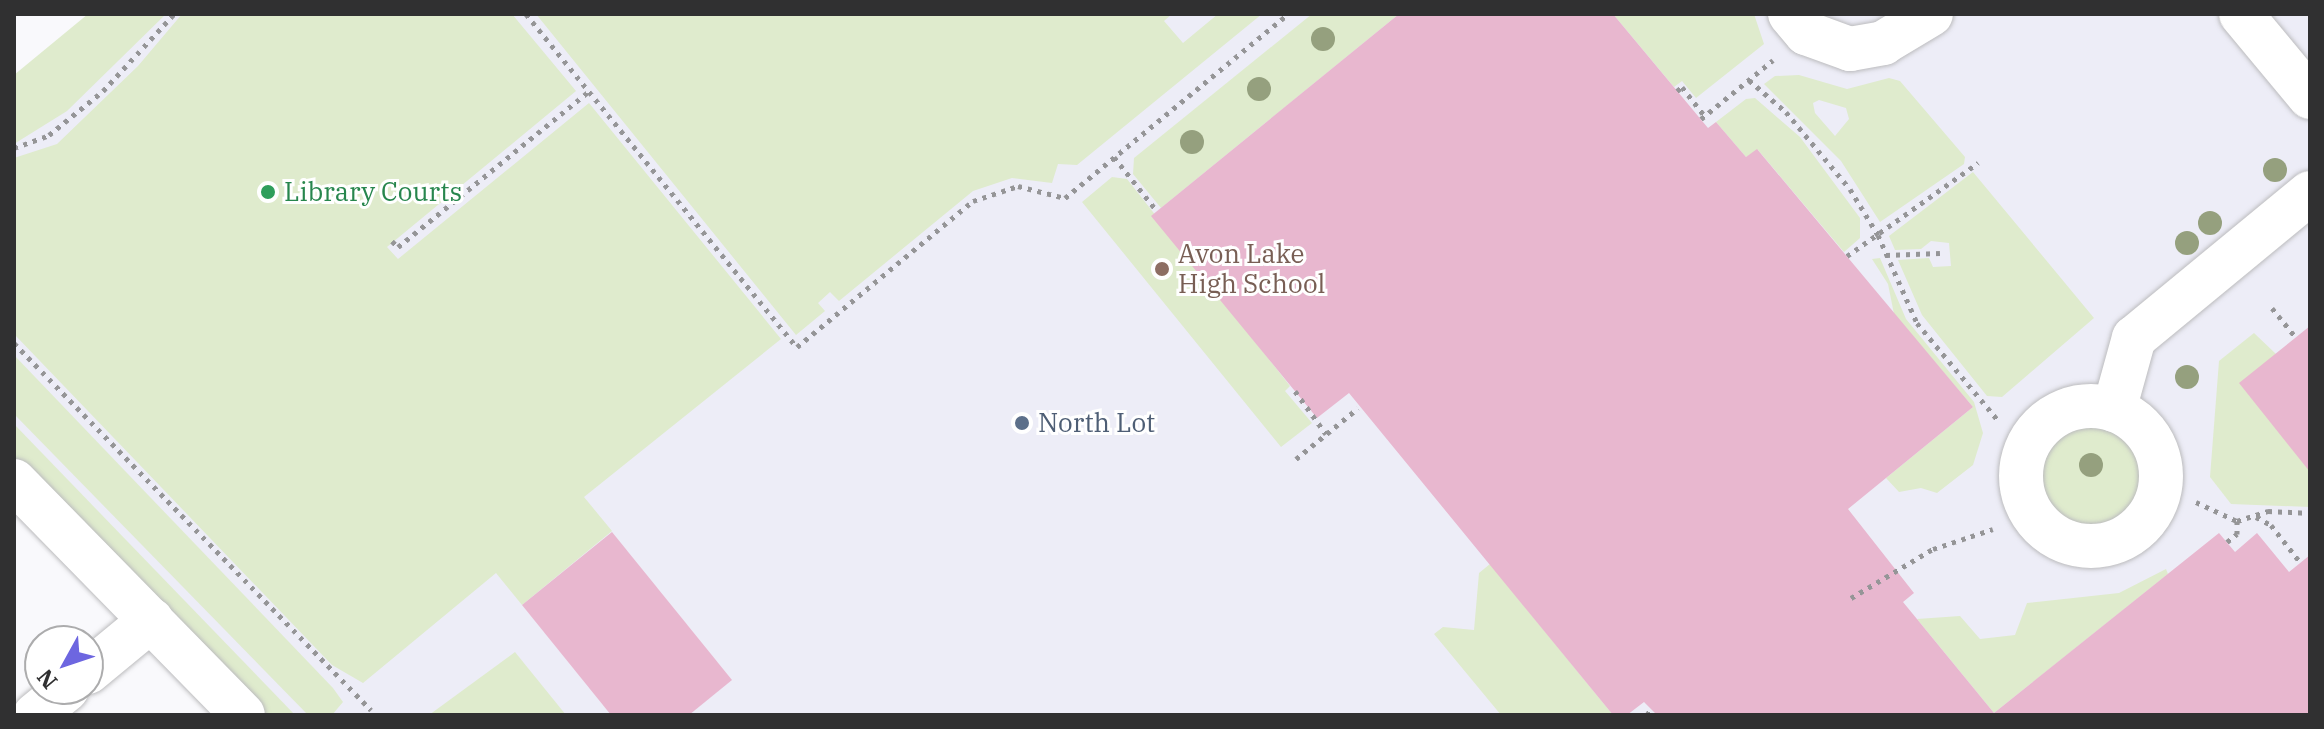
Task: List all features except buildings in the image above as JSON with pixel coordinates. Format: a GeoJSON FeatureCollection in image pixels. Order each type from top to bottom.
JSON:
{"type":"FeatureCollection","features":[{"type":"Feature","properties":{"kind":"street"},"geometry":{"type":"LineString","coordinates":[[1786,33],[1806,33],[1850,49],[1883,43],[1931,14]]}},
{"type":"Feature","properties":{"kind":"street"},"geometry":{"type":"LineString","coordinates":[[2241,14],[2310,97]]}},
{"type":"Feature","properties":{"kind":"street"},"geometry":{"type":"LineString","coordinates":[[2114,410],[2134,338],[2310,193]]}},
{"type":"Feature","properties":{"kind":"street"},"geometry":{"type":"LineString","coordinates":[[14,481],[243,715]]}},
{"type":"Feature","properties":{"kind":"street"},"geometry":{"type":"LineString","coordinates":[[104,659],[151,620]]}},
{"type":"Feature","properties":{"kind":"path"},"geometry":{"type":"LineString","coordinates":[[14,148],[49,135],[103,91],[174,14]]}},
{"type":"Feature","properties":{"kind":"path"},"geometry":{"type":"LineString","coordinates":[[526,14],[797,347],[973,201],[1018,186],[1065,198],[1288,14]]}},
{"type":"Feature","properties":{"kind":"path"},"geometry":{"type":"LineString","coordinates":[[1677,91],[1682,87],[1703,118],[1749,80],[1786,33]]}},
{"type":"Feature","properties":{"kind":"path"},"geometry":{"type":"LineString","coordinates":[[1749,80],[1820,149],[1878,235],[1917,323],[1997,419]]}},
{"type":"Feature","properties":{"kind":"path"},"geometry":{"type":"LineString","coordinates":[[392,241],[398,247],[589,91]]}},
{"type":"Feature","properties":{"kind":"path"},"geometry":{"type":"LineString","coordinates":[[1114,157],[1157,211]]}},
{"type":"Feature","properties":{"kind":"path"},"geometry":{"type":"LineString","coordinates":[[1847,256],[1978,163]]}},
{"type":"Feature","properties":{"kind":"path"},"geometry":{"type":"LineString","coordinates":[[1886,255],[1940,253]]}},
{"type":"Feature","properties":{"kind":"path"},"geometry":{"type":"LineString","coordinates":[[2272,308],[2296,338]]}},
{"type":"Feature","properties":{"kind":"path"},"geometry":{"type":"LineString","coordinates":[[14,343],[371,710]]}},
{"type":"Feature","properties":{"kind":"path"},"geometry":{"type":"LineString","coordinates":[[1295,391],[1326,434]]}},
{"type":"Feature","properties":{"kind":"path"},"geometry":{"type":"LineString","coordinates":[[1296,459],[1358,408]]}},
{"type":"Feature","properties":{"kind":"path"},"geometry":{"type":"LineString","coordinates":[[2196,502],[2237,521],[2268,511],[2310,513]]}},
{"type":"Feature","properties":{"kind":"path"},"geometry":{"type":"LineString","coordinates":[[2256,517],[2271,525],[2300,562]]}},
{"type":"Feature","properties":{"kind":"path"},"geometry":{"type":"LineString","coordinates":[[2227,542],[2237,534],[2237,521]]}},
{"type":"Feature","properties":{"kind":"path"},"geometry":{"type":"LineString","coordinates":[[1851,598],[1933,549],[1993,529]]}},
{"type":"Feature","properties":{"kind":"shaded area","name":"Avon Lake High School"},"geometry":{"type":"Polygon","coordinates":[[[104,14],[2310,14],[2310,715],[273,715],[14,449],[14,89],[104,14]]]}},
{"type":"Feature","properties":{"kind":"green space"},"geometry":{"type":"Polygon","coordinates":[[[88,14],[166,14],[67,111],[14,144],[14,75],[88,14]]]}},
{"type":"Feature","properties":{"kind":"green space"},"geometry":{"type":"Polygon","coordinates":[[[182,14],[512,14],[576,91],[387,247],[398,259],[589,103],[781,339],[584,497],[612,531],[522,605],[496,573],[363,683],[332,665],[14,334],[14,158],[57,144],[138,66],[182,14]]]}},
{"type":"Feature","properties":{"kind":"green space"},"geometry":{"type":"Polygon","coordinates":[[[536,14],[1172,14],[1164,21],[1183,43],[1218,14],[1262,14],[1077,165],[1058,164],[1052,183],[1012,178],[973,191],[839,301],[830,292],[818,303],[825,311],[796,335],[536,14]]]}},
{"type":"Feature","properties":{"kind":"green space"},"geometry":{"type":"Polygon","coordinates":[[[1312,14],[1399,14],[1161,208],[1133,174],[1134,158],[1312,14]]]}},
{"type":"Feature","properties":{"kind":"green space"},"geometry":{"type":"Polygon","coordinates":[[[1613,14],[1754,14],[1764,44],[1696,98],[1682,81],[1674,87],[1613,14]]]}},
{"type":"Feature","properties":{"kind":"green space"},"geometry":{"type":"Polygon","coordinates":[[[1799,75],[1847,89],[1889,78],[1900,81],[1965,157],[1964,164],[1880,222],[1841,161],[1764,84],[1775,76],[1799,75]],[[1819,100],[1813,103],[1815,113],[1835,136],[1849,119],[1846,108],[1819,100]]]}},
{"type":"Feature","properties":{"kind":"green space"},"geometry":{"type":"Polygon","coordinates":[[[1755,98],[1800,137],[1860,218],[1860,238],[1844,252],[1758,150],[1746,157],[1716,122],[1746,99],[1755,98]]]}},
{"type":"Feature","properties":{"kind":"green space"},"geometry":{"type":"Polygon","coordinates":[[[1973,172],[2094,318],[2002,397],[1987,396],[1922,315],[1898,260],[1929,258],[1933,267],[1951,266],[1949,243],[1931,241],[1921,249],[1895,250],[1889,236],[1973,172]]]}},
{"type":"Feature","properties":{"kind":"green space"},"geometry":{"type":"Polygon","coordinates":[[[1112,177],[1127,179],[1290,386],[1285,391],[1312,423],[1281,447],[1082,202],[1112,177]]]}},
{"type":"Feature","properties":{"kind":"green space"},"geometry":{"type":"Polygon","coordinates":[[[1880,258],[1906,319],[1974,402],[1983,433],[1973,465],[1937,493],[1921,488],[1899,492],[1886,478],[1973,407],[1894,314],[1888,284],[1872,259],[1880,258]]]}},
{"type":"Feature","properties":{"kind":"green space"},"geometry":{"type":"Polygon","coordinates":[[[2254,333],[2276,354],[2310,472],[2310,507],[2231,504],[2210,477],[2219,361],[2254,333]]]}},
{"type":"Feature","properties":{"kind":"green space"},"geometry":{"type":"Polygon","coordinates":[[[14,355],[333,688],[343,702],[332,715],[308,715],[14,414],[14,355]]]}},
{"type":"Feature","properties":{"kind":"green space"},"geometry":{"type":"Polygon","coordinates":[[[2091,418],[2113,423],[2132,435],[2144,454],[2149,476],[2144,498],[2132,517],[2113,529],[2091,534],[2069,529],[2050,517],[2038,498],[2033,476],[2038,454],[2050,435],[2069,423],[2091,418]]]}},
{"type":"Feature","properties":{"kind":"green space"},"geometry":{"type":"Polygon","coordinates":[[[14,424],[295,715],[260,715],[14,460],[14,424]]]}},
{"type":"Feature","properties":{"kind":"green space"},"geometry":{"type":"Polygon","coordinates":[[[1490,564],[1613,715],[1501,715],[1434,634],[1443,627],[1474,630],[1479,573],[1490,564]]]}},
{"type":"Feature","properties":{"kind":"green space"},"geometry":{"type":"Polygon","coordinates":[[[2166,569],[2168,574],[1994,713],[1917,619],[1960,616],[1980,639],[2015,635],[2027,603],[2119,593],[2166,569]]]}},
{"type":"Feature","properties":{"kind":"green space"},"geometry":{"type":"Polygon","coordinates":[[[515,652],[566,715],[429,715],[515,652]]]}},
{"type":"Feature","properties":{"kind":"place","name":"Library Courts"},"geometry":{"type":"Point","coordinates":[268,192]}},
{"type":"Feature","properties":{"kind":"place","name":"Avon Lake High School"},"geometry":{"type":"Point","coordinates":[1162,269]}},
{"type":"Feature","properties":{"kind":"place","name":"North Lot"},"geometry":{"type":"Point","coordinates":[1022,423]}}]}
